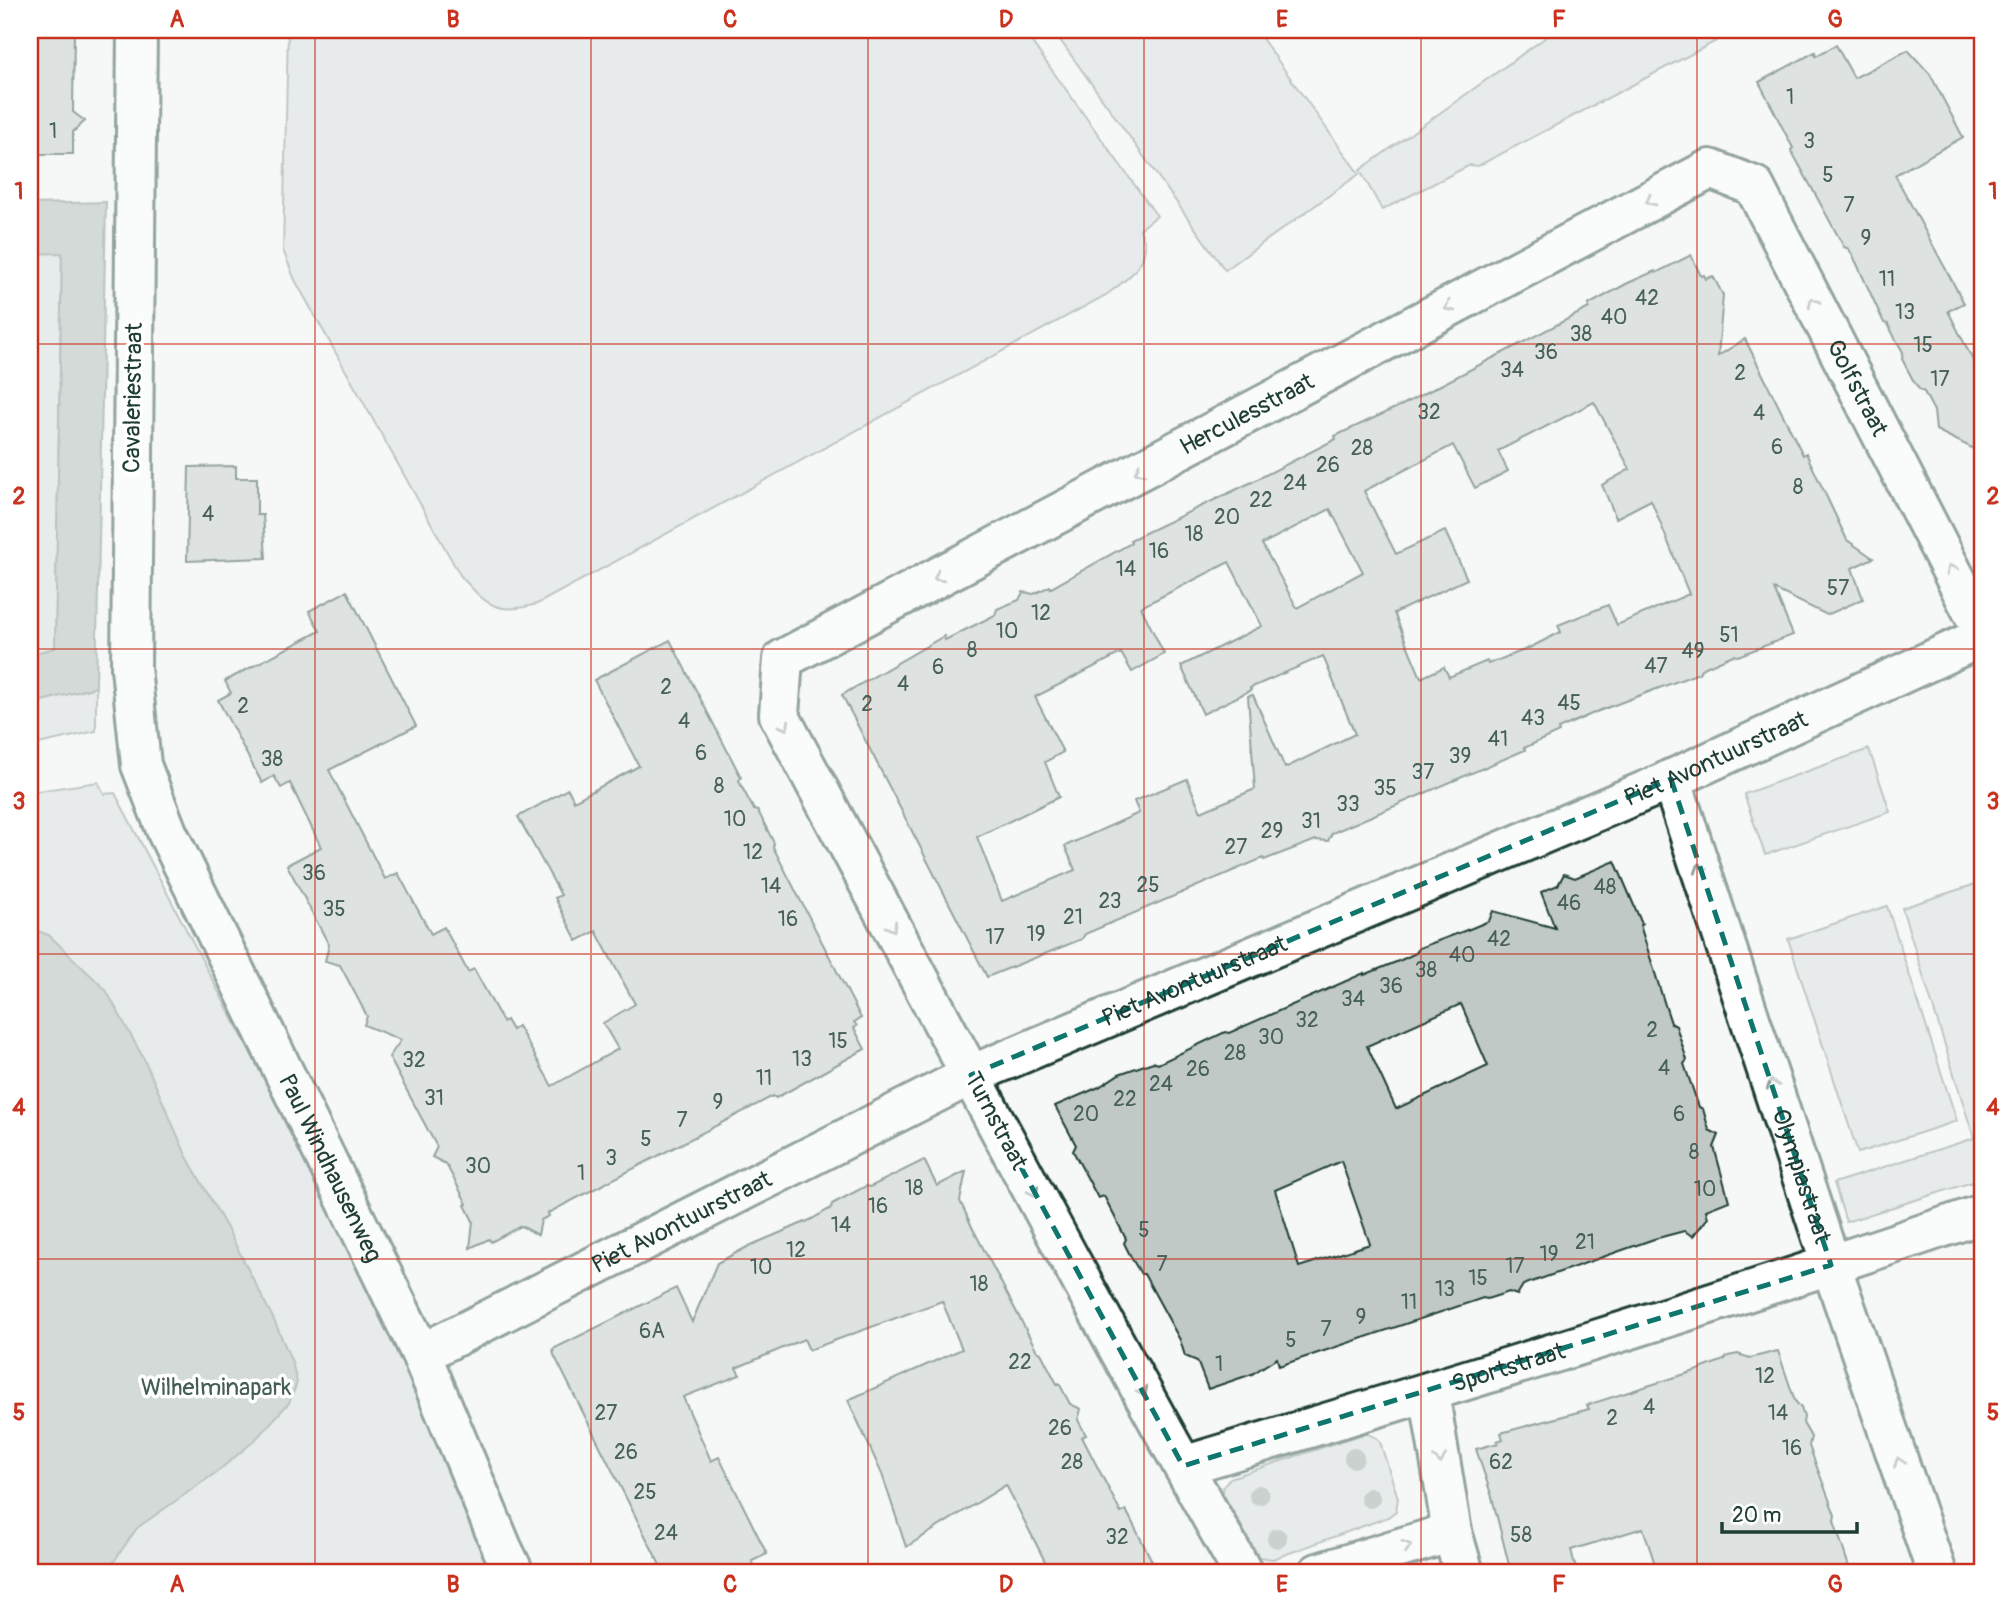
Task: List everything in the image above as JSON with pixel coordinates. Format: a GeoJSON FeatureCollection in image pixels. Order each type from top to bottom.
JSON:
{"type":"FeatureCollection","features":[{"type":"Feature","properties":{"kind":"street","name":"Cavaleriestraat"},"geometry":{"type":"LineString","coordinates":[[137,30],[131,668],[141,765]]}},
{"type":"Feature","properties":{"kind":"street","name":"Golfstraat"},"geometry":{"type":"LineString","coordinates":[[1710,169],[1754,186],[1982,630]]}},
{"type":"Feature","properties":{"kind":"street","name":"Herculesstraat"},"geometry":{"type":"LineString","coordinates":[[783,659],[1710,169]]}},
{"type":"Feature","properties":{"kind":"street","name":"Piet Avontuurstraat"},"geometry":{"type":"LineString","coordinates":[[421,1354],[971,1075],[1671,779],[1982,638]]}},
{"type":"Feature","properties":{"kind":"street","name":"Turnstraat"},"geometry":{"type":"LineString","coordinates":[[783,659],[779,715],[1182,1466],[1243,1573]]}},
{"type":"Feature","properties":{"kind":"street","name":"Paul Windhausenweg"},"geometry":{"type":"LineString","coordinates":[[141,765],[167,832],[421,1354],[514,1573]]}},
{"type":"Feature","properties":{"kind":"street","name":"Olympiastraat"},"geometry":{"type":"LineString","coordinates":[[1671,779],[1831,1265],[1937,1573]]}},
{"type":"Feature","properties":{"kind":"street","name":"Sportstraat"},"geometry":{"type":"LineString","coordinates":[[1182,1466],[1429,1392],[1831,1265],[1982,1214]]}},
{"type":"Feature","properties":{"kind":"street"},"geometry":{"type":"LineString","coordinates":[[1429,1392],[1452,1532],[1464,1573]]}},
{"type":"Feature","properties":{"kind":"street"},"geometry":{"type":"LineString","coordinates":[[1318,1573],[1452,1532]]}},
{"type":"Feature","properties":{"kind":"highlighted area"},"geometry":{"type":"Polygon","coordinates":[[[1671,779],[1831,1265],[1183,1466],[971,1075],[1671,779]]]}},
{"type":"Feature","properties":{"kind":"green space"},"geometry":{"type":"Polygon","coordinates":[[[288,30],[1023,30],[1157,216],[1140,229],[1145,246],[1137,268],[1106,295],[537,604],[502,608],[486,601],[460,575],[295,280],[283,250],[288,30]]]}},
{"type":"Feature","properties":{"kind":"green space"},"geometry":{"type":"Polygon","coordinates":[[[1053,30],[1256,30],[1359,174],[1225,270],[1053,30]]]}},
{"type":"Feature","properties":{"kind":"green space"},"geometry":{"type":"Polygon","coordinates":[[[1556,30],[1737,30],[1478,166],[1470,165],[1382,210],[1360,170],[1556,30]]]}},
{"type":"Feature","properties":{"kind":"green space"},"geometry":{"type":"Polygon","coordinates":[[[62,252],[55,649],[30,654],[30,254],[62,252]]]}},
{"type":"Feature","properties":{"kind":"green space"},"geometry":{"type":"Polygon","coordinates":[[[96,687],[96,731],[30,746],[30,704],[96,687]]]}},
{"type":"Feature","properties":{"kind":"green space"},"geometry":{"type":"Polygon","coordinates":[[[1869,749],[1890,812],[1765,855],[1744,794],[1869,749]]]}},
{"type":"Feature","properties":{"kind":"green space","name":"Wilhelminapark"},"geometry":{"type":"Polygon","coordinates":[[[98,782],[104,794],[115,793],[522,1573],[30,1573],[30,792],[98,782]]]}},
{"type":"Feature","properties":{"kind":"green space"},"geometry":{"type":"Polygon","coordinates":[[[1982,882],[1982,1179],[1846,1222],[1834,1183],[1974,1138],[1902,908],[1982,882]]]}},
{"type":"Feature","properties":{"kind":"green space"},"geometry":{"type":"Polygon","coordinates":[[[1887,906],[1957,1121],[1858,1153],[1788,939],[1887,906]]]}},
{"type":"Feature","properties":{"kind":"green space"},"geometry":{"type":"Polygon","coordinates":[[[1366,1433],[1380,1442],[1398,1498],[1396,1511],[1388,1517],[1273,1559],[1259,1557],[1223,1494],[1223,1487],[1230,1478],[1366,1433]]]}},
{"type":"Feature","properties":{"kind":"shaded area"},"geometry":{"type":"Polygon","coordinates":[[[106,202],[96,687],[30,704],[30,654],[55,648],[62,253],[30,254],[30,204],[106,202]]]}},
{"type":"Feature","properties":{"kind":"shaded area"},"geometry":{"type":"Polygon","coordinates":[[[30,928],[49,935],[106,990],[145,1061],[186,1155],[274,1320],[292,1362],[297,1383],[289,1403],[254,1441],[217,1472],[137,1528],[106,1573],[30,1573],[30,928]]]}},
{"type":"Feature","properties":{"kind":"building"},"geometry":{"type":"Polygon","coordinates":[[[30,30],[74,30],[73,112],[85,121],[73,132],[73,154],[30,154],[30,30]]]}},
{"type":"Feature","properties":{"kind":"building"},"geometry":{"type":"Polygon","coordinates":[[[1836,45],[1854,78],[1908,50],[1930,74],[1963,137],[1895,175],[1964,303],[1948,311],[1982,378],[1982,453],[1936,430],[1934,411],[1924,392],[1913,380],[1902,359],[1903,352],[1888,324],[1884,323],[1849,249],[1844,247],[1791,150],[1793,148],[1759,82],[1815,52],[1816,56],[1836,45]]]}},
{"type":"Feature","properties":{"kind":"building"},"geometry":{"type":"Polygon","coordinates":[[[1691,255],[1701,276],[1704,275],[1706,279],[1713,276],[1723,295],[1718,356],[1745,339],[1803,455],[1806,453],[1847,540],[1873,558],[1852,568],[1863,599],[1827,615],[1774,589],[1793,635],[1738,656],[1733,655],[1701,669],[1699,673],[1596,712],[1558,729],[1559,732],[1524,748],[1525,750],[1332,833],[1328,841],[1316,840],[1264,860],[1263,858],[1085,934],[1082,939],[987,977],[842,695],[944,636],[945,640],[995,615],[997,609],[1019,600],[1023,592],[1034,594],[1050,586],[1051,588],[1131,543],[1130,540],[1250,483],[1336,439],[1335,436],[1404,404],[1589,308],[1588,305],[1628,283],[1655,271],[1656,273],[1691,255]],[[1594,402],[1498,451],[1508,471],[1475,488],[1453,445],[1364,491],[1396,554],[1445,531],[1467,579],[1394,613],[1421,678],[1444,667],[1449,677],[1487,661],[1488,664],[1527,649],[1561,632],[1558,625],[1608,605],[1617,625],[1689,594],[1651,500],[1616,518],[1602,485],[1630,469],[1594,402]],[[1330,509],[1262,544],[1297,608],[1363,572],[1330,509]],[[1229,562],[1141,607],[1164,654],[1132,672],[1121,653],[1035,697],[1063,752],[1045,762],[1059,797],[977,837],[1002,901],[1075,870],[1065,846],[1139,813],[1134,801],[1187,779],[1201,812],[1255,789],[1248,696],[1253,695],[1285,768],[1355,734],[1323,656],[1250,688],[1251,690],[1203,714],[1181,666],[1262,626],[1229,562]]]}},
{"type":"Feature","properties":{"kind":"building"},"geometry":{"type":"Polygon","coordinates":[[[236,466],[236,478],[257,478],[257,515],[263,515],[266,558],[187,561],[189,467],[236,466]]]}},
{"type":"Feature","properties":{"kind":"building"},"geometry":{"type":"Polygon","coordinates":[[[347,591],[416,726],[329,770],[385,879],[398,873],[431,934],[444,927],[468,972],[474,969],[503,1022],[506,1020],[512,1030],[518,1026],[552,1086],[618,1049],[603,1023],[635,1004],[596,931],[577,941],[555,898],[561,895],[518,817],[568,789],[574,801],[639,766],[594,680],[670,640],[861,1018],[854,1022],[857,1026],[854,1028],[865,1049],[776,1098],[773,1096],[548,1213],[549,1216],[541,1220],[538,1235],[521,1226],[491,1242],[489,1239],[470,1248],[473,1221],[465,1205],[467,1204],[446,1164],[432,1157],[437,1147],[389,1057],[401,1040],[364,1025],[367,1016],[340,965],[325,961],[329,945],[287,865],[321,847],[290,783],[281,788],[274,776],[262,783],[218,700],[231,693],[225,681],[320,631],[309,611],[347,591]]]}},
{"type":"Feature","properties":{"kind":"building"},"geometry":{"type":"Polygon","coordinates":[[[1615,861],[1642,924],[1640,925],[1665,1005],[1671,1023],[1676,1026],[1687,1060],[1684,1064],[1699,1107],[1703,1109],[1709,1130],[1719,1135],[1714,1147],[1729,1201],[1706,1210],[1708,1218],[1693,1236],[1684,1231],[1654,1239],[1523,1285],[1517,1295],[1509,1292],[1483,1298],[1279,1366],[1277,1358],[1252,1374],[1208,1389],[1197,1361],[1185,1356],[1180,1340],[1144,1274],[1141,1274],[1132,1259],[1124,1243],[1126,1239],[1104,1196],[1098,1198],[1073,1151],[1076,1145],[1055,1106],[1099,1087],[1119,1074],[1153,1062],[1158,1064],[1225,1032],[1229,1033],[1364,973],[1401,960],[1416,953],[1419,948],[1489,921],[1493,911],[1555,928],[1541,892],[1558,885],[1564,874],[1575,878],[1615,861]],[[1461,1004],[1367,1046],[1396,1109],[1488,1066],[1461,1004]],[[1341,1161],[1275,1190],[1299,1267],[1370,1244],[1341,1161]]]}},
{"type":"Feature","properties":{"kind":"building"},"geometry":{"type":"Polygon","coordinates":[[[924,1160],[937,1186],[966,1171],[960,1201],[972,1227],[1037,1351],[1041,1353],[1070,1404],[1081,1409],[1078,1420],[1086,1435],[1082,1437],[1121,1513],[1126,1510],[1152,1561],[1134,1573],[1051,1573],[1006,1485],[906,1547],[882,1474],[848,1400],[962,1349],[942,1301],[809,1350],[804,1339],[736,1368],[740,1375],[683,1397],[711,1461],[719,1457],[767,1554],[752,1561],[758,1573],[664,1573],[553,1349],[676,1288],[692,1322],[717,1263],[810,1220],[831,1208],[832,1204],[866,1186],[870,1187],[924,1160]]]}},
{"type":"Feature","properties":{"kind":"building"},"geometry":{"type":"Polygon","coordinates":[[[1778,1351],[1795,1401],[1801,1408],[1803,1423],[1811,1437],[1809,1446],[1835,1515],[1834,1521],[1851,1573],[1658,1573],[1643,1528],[1571,1550],[1577,1573],[1511,1573],[1492,1497],[1476,1449],[1498,1443],[1497,1441],[1503,1439],[1501,1433],[1589,1409],[1587,1405],[1695,1371],[1728,1356],[1738,1354],[1750,1358],[1778,1351]]]}}]}
